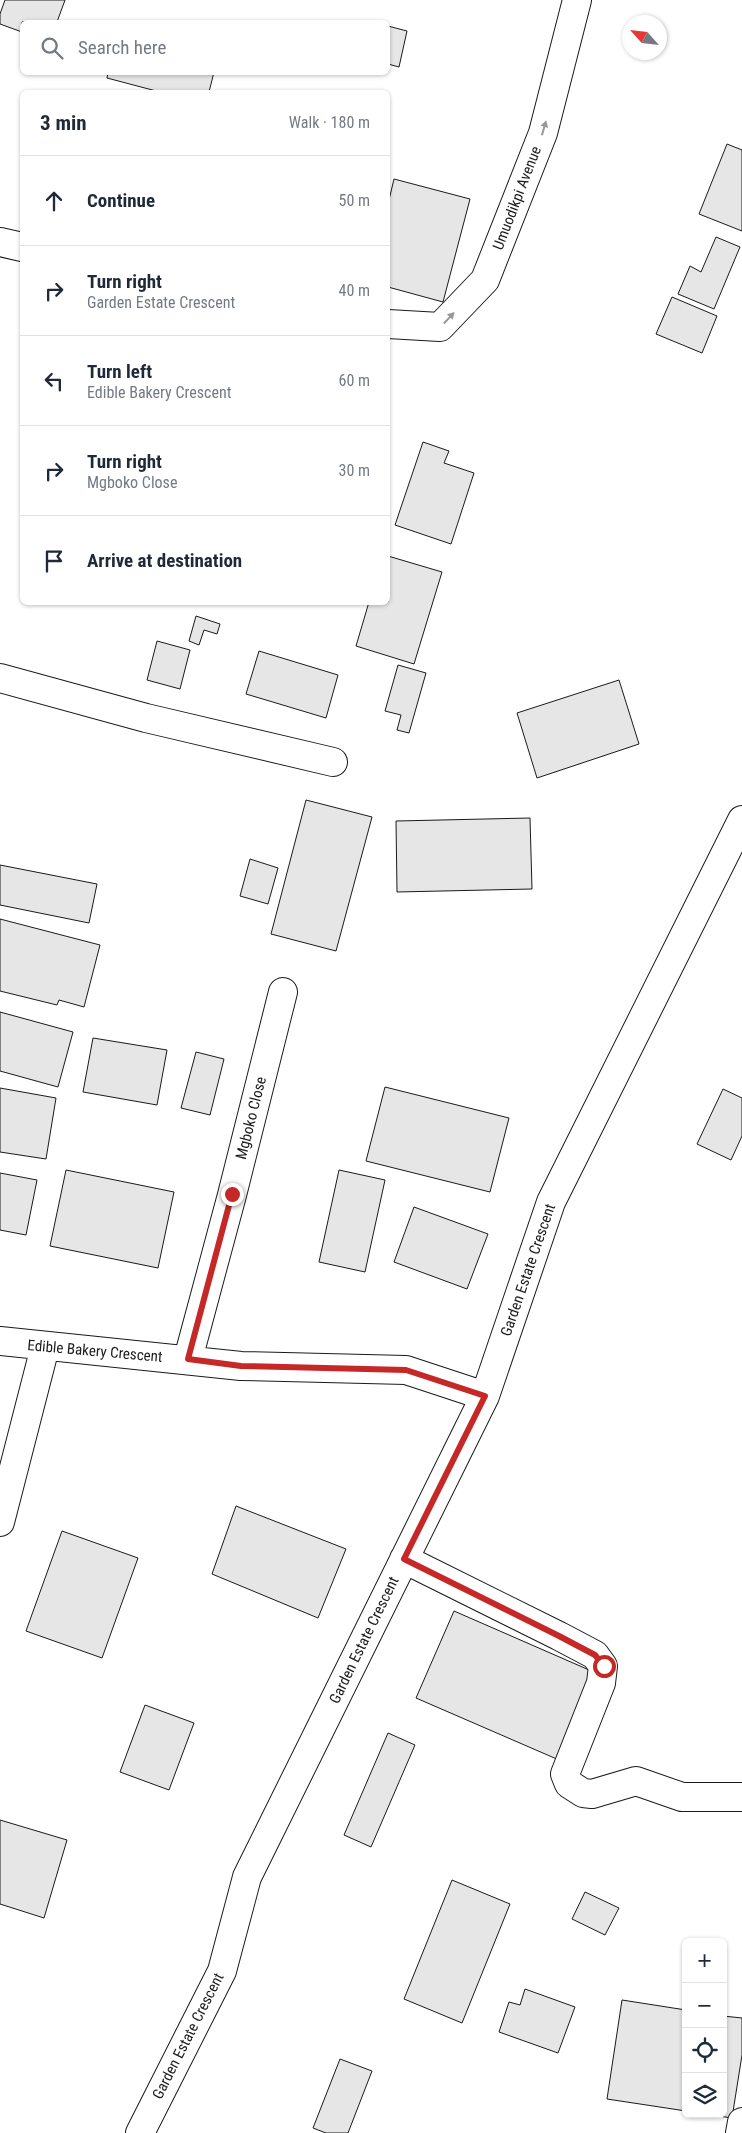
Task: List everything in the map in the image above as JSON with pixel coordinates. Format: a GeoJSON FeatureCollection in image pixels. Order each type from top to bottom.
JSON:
{"type":"FeatureCollection","features":[{"type":"Feature","properties":{"kind":"street","name":"Umuodikpi Avenue"},"geometry":{"type":"LineString","coordinates":[[390,324],[440,327],[485,280],[542,133],[577,0]]}},
{"type":"Feature","properties":{"kind":"street"},"geometry":{"type":"LineString","coordinates":[[0,242],[20,246]]}},
{"type":"Feature","properties":{"kind":"street"},"geometry":{"type":"LineString","coordinates":[[0,678],[146,718],[333,762]]}},
{"type":"Feature","properties":{"kind":"street","name":"Garden Estate Crescent"},"geometry":{"type":"LineString","coordinates":[[140,2133],[222,1971],[247,1877],[485,1396],[551,1202],[742,820]]}},
{"type":"Feature","properties":{"kind":"street","name":"Mgboko Close"},"geometry":{"type":"LineString","coordinates":[[188,1359],[232,1194],[282,992]]}},
{"type":"Feature","properties":{"kind":"street","name":"Edible Bakery Crescent"},"geometry":{"type":"LineString","coordinates":[[0,1341],[241,1366],[406,1370],[485,1396]]}},
{"type":"Feature","properties":{"kind":"street"},"geometry":{"type":"LineString","coordinates":[[0,1522],[45,1347]]}},
{"type":"Feature","properties":{"kind":"street"},"geometry":{"type":"LineString","coordinates":[[404,1559],[595,1655],[604,1666],[601,1683],[565,1774],[569,1784],[583,1793],[592,1794],[636,1781],[682,1797],[742,1797]]}},
{"type":"Feature","properties":{"kind":"street"},"geometry":{"type":"LineString","coordinates":[[740,2133],[742,2122]]}},
{"type":"Feature","properties":{"kind":"building"},"geometry":{"type":"Polygon","coordinates":[[[5,0],[65,0],[58,20],[20,20],[20,31],[0,24],[0,14],[5,0]]]}},
{"type":"Feature","properties":{"kind":"building"},"geometry":{"type":"Polygon","coordinates":[[[390,27],[407,31],[399,67],[390,65],[390,27]]]}},
{"type":"Feature","properties":{"kind":"building"},"geometry":{"type":"Polygon","coordinates":[[[108,75],[213,75],[210,90],[152,90],[107,78],[108,75]]]}},
{"type":"Feature","properties":{"kind":"building"},"geometry":{"type":"Polygon","coordinates":[[[727,144],[742,150],[742,231],[699,214],[727,144]]]}},
{"type":"Feature","properties":{"kind":"building"},"geometry":{"type":"Polygon","coordinates":[[[394,179],[470,199],[443,302],[390,288],[390,196],[394,179]]]}},
{"type":"Feature","properties":{"kind":"building"},"geometry":{"type":"Polygon","coordinates":[[[716,237],[740,247],[714,309],[678,294],[690,266],[701,272],[716,237]]]}},
{"type":"Feature","properties":{"kind":"building"},"geometry":{"type":"Polygon","coordinates":[[[672,297],[717,316],[702,353],[656,334],[672,297]]]}},
{"type":"Feature","properties":{"kind":"building"},"geometry":{"type":"Polygon","coordinates":[[[423,442],[449,451],[444,463],[474,473],[451,544],[395,525],[423,442]]]}},
{"type":"Feature","properties":{"kind":"building"},"geometry":{"type":"Polygon","coordinates":[[[390,557],[442,572],[414,664],[356,646],[368,605],[390,605],[390,557]]]}},
{"type":"Feature","properties":{"kind":"building"},"geometry":{"type":"Polygon","coordinates":[[[196,616],[220,624],[217,634],[204,630],[199,645],[189,641],[196,616]]]}},
{"type":"Feature","properties":{"kind":"building"},"geometry":{"type":"Polygon","coordinates":[[[157,641],[190,650],[180,689],[147,680],[157,641]]]}},
{"type":"Feature","properties":{"kind":"building"},"geometry":{"type":"Polygon","coordinates":[[[259,651],[338,675],[326,718],[246,694],[259,651]]]}},
{"type":"Feature","properties":{"kind":"building"},"geometry":{"type":"Polygon","coordinates":[[[398,665],[426,673],[409,733],[397,730],[401,715],[385,711],[398,665]]]}},
{"type":"Feature","properties":{"kind":"building"},"geometry":{"type":"Polygon","coordinates":[[[619,680],[639,744],[537,778],[517,713],[619,680]]]}},
{"type":"Feature","properties":{"kind":"building"},"geometry":{"type":"Polygon","coordinates":[[[306,800],[372,817],[336,951],[271,934],[306,800]]]}},
{"type":"Feature","properties":{"kind":"building"},"geometry":{"type":"Polygon","coordinates":[[[530,818],[532,889],[397,892],[396,821],[530,818]]]}},
{"type":"Feature","properties":{"kind":"building"},"geometry":{"type":"Polygon","coordinates":[[[250,859],[278,868],[268,904],[240,896],[250,859]]]}},
{"type":"Feature","properties":{"kind":"building"},"geometry":{"type":"Polygon","coordinates":[[[0,865],[97,884],[89,923],[0,905],[0,865]]]}},
{"type":"Feature","properties":{"kind":"building"},"geometry":{"type":"Polygon","coordinates":[[[0,919],[100,945],[84,1007],[59,1000],[57,1005],[0,991],[0,919]]]}},
{"type":"Feature","properties":{"kind":"building"},"geometry":{"type":"Polygon","coordinates":[[[0,1012],[73,1032],[58,1087],[0,1071],[0,1012]]]}},
{"type":"Feature","properties":{"kind":"building"},"geometry":{"type":"Polygon","coordinates":[[[93,1038],[167,1050],[157,1105],[83,1092],[93,1038]]]}},
{"type":"Feature","properties":{"kind":"building"},"geometry":{"type":"Polygon","coordinates":[[[196,1052],[224,1059],[210,1115],[181,1108],[196,1052]]]}},
{"type":"Feature","properties":{"kind":"building"},"geometry":{"type":"Polygon","coordinates":[[[385,1087],[509,1118],[490,1192],[366,1161],[385,1087]]]}},
{"type":"Feature","properties":{"kind":"building"},"geometry":{"type":"Polygon","coordinates":[[[0,1088],[56,1098],[46,1159],[0,1152],[0,1088]]]}},
{"type":"Feature","properties":{"kind":"building"},"geometry":{"type":"Polygon","coordinates":[[[723,1089],[742,1098],[742,1136],[731,1160],[697,1144],[723,1089]]]}},
{"type":"Feature","properties":{"kind":"building"},"geometry":{"type":"Polygon","coordinates":[[[66,1170],[174,1192],[158,1268],[50,1246],[66,1170]]]}},
{"type":"Feature","properties":{"kind":"building"},"geometry":{"type":"Polygon","coordinates":[[[339,1170],[385,1180],[365,1272],[319,1262],[339,1170]]]}},
{"type":"Feature","properties":{"kind":"building"},"geometry":{"type":"Polygon","coordinates":[[[0,1173],[37,1180],[26,1235],[0,1230],[0,1173]]]}},
{"type":"Feature","properties":{"kind":"building"},"geometry":{"type":"Polygon","coordinates":[[[414,1207],[488,1234],[467,1289],[394,1262],[414,1207]]]}},
{"type":"Feature","properties":{"kind":"building"},"geometry":{"type":"Polygon","coordinates":[[[236,1506],[346,1549],[318,1618],[212,1574],[236,1506]]]}},
{"type":"Feature","properties":{"kind":"building"},"geometry":{"type":"Polygon","coordinates":[[[62,1531],[138,1558],[102,1658],[26,1631],[62,1531]]]}},
{"type":"Feature","properties":{"kind":"building"},"geometry":{"type":"Polygon","coordinates":[[[454,1611],[596,1673],[559,1760],[416,1698],[454,1611]]]}},
{"type":"Feature","properties":{"kind":"building"},"geometry":{"type":"Polygon","coordinates":[[[145,1705],[194,1723],[169,1790],[120,1772],[145,1705]]]}},
{"type":"Feature","properties":{"kind":"building"},"geometry":{"type":"Polygon","coordinates":[[[388,1733],[415,1745],[371,1847],[344,1835],[388,1733]]]}},
{"type":"Feature","properties":{"kind":"building"},"geometry":{"type":"Polygon","coordinates":[[[0,1820],[67,1840],[44,1918],[0,1904],[0,1820]]]}},
{"type":"Feature","properties":{"kind":"building"},"geometry":{"type":"Polygon","coordinates":[[[452,1880],[510,1904],[462,2023],[404,1999],[452,1880]]]}},
{"type":"Feature","properties":{"kind":"building"},"geometry":{"type":"Polygon","coordinates":[[[585,1892],[619,1908],[605,1935],[572,1919],[585,1892]]]}},
{"type":"Feature","properties":{"kind":"building"},"geometry":{"type":"Polygon","coordinates":[[[525,1989],[575,2007],[558,2053],[499,2032],[509,2002],[520,2005],[525,1989]]]}},
{"type":"Feature","properties":{"kind":"building"},"geometry":{"type":"Polygon","coordinates":[[[622,2000],[682,2009],[682,2110],[607,2099],[622,2000]]]}},
{"type":"Feature","properties":{"kind":"building"},"geometry":{"type":"Polygon","coordinates":[[[727,2016],[742,2018],[742,2055],[732,2118],[727,2117],[727,2016]]]}},
{"type":"Feature","properties":{"kind":"building"},"geometry":{"type":"Polygon","coordinates":[[[340,2059],[372,2071],[348,2133],[326,2133],[313,2128],[340,2059]]]}},
{"type":"Feature","properties":{"kind":"route"},"geometry":{"type":"LineString","coordinates":[[232,1194],[188,1359],[241,1366],[406,1370],[485,1396],[404,1559],[595,1655],[604,1666]]}}]}
